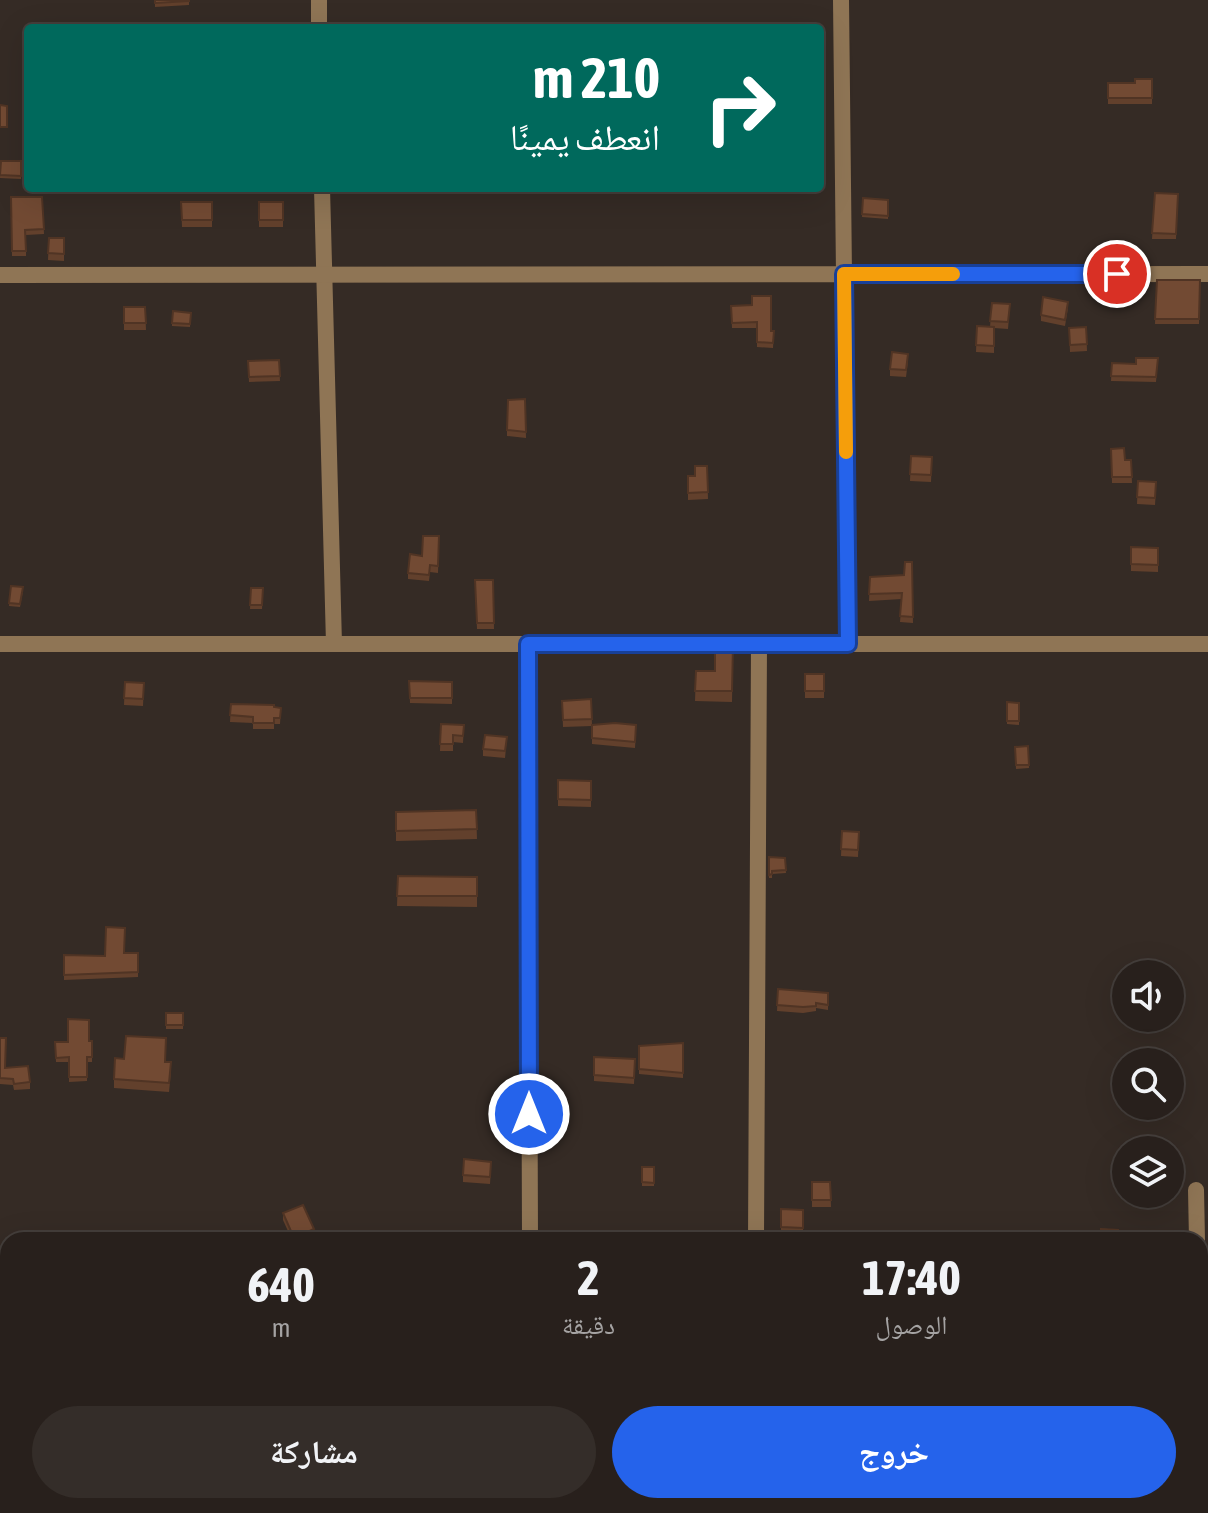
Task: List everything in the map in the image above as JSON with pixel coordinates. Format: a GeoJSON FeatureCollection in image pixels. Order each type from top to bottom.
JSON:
{"type":"FeatureCollection","features":[{"type":"Feature","properties":{"kind":"street"},"geometry":{"type":"LineString","coordinates":[[319,0],[319,24]]}},
{"type":"Feature","properties":{"kind":"street"},"geometry":{"type":"LineString","coordinates":[[841,0],[848,644]]}},
{"type":"Feature","properties":{"kind":"street"},"geometry":{"type":"LineString","coordinates":[[322,192],[334,644]]}},
{"type":"Feature","properties":{"kind":"street"},"geometry":{"type":"LineString","coordinates":[[0,275],[1208,274]]}},
{"type":"Feature","properties":{"kind":"street"},"geometry":{"type":"LineString","coordinates":[[0,644],[1208,644]]}},
{"type":"Feature","properties":{"kind":"street"},"geometry":{"type":"LineString","coordinates":[[528,644],[530,1232]]}},
{"type":"Feature","properties":{"kind":"street"},"geometry":{"type":"LineString","coordinates":[[756,1232],[759,644]]}},
{"type":"Feature","properties":{"kind":"street"},"geometry":{"type":"LineString","coordinates":[[1196,1190],[1197,1232]]}},
{"type":"Feature","properties":{"kind":"building"},"geometry":{"type":"Polygon","coordinates":[[[155,0],[189,0],[189,1],[155,3],[155,0]]]}},
{"type":"Feature","properties":{"kind":"building"},"geometry":{"type":"Polygon","coordinates":[[[1135,79],[1152,79],[1152,98],[1108,98],[1108,83],[1135,83],[1135,79]]]}},
{"type":"Feature","properties":{"kind":"building"},"geometry":{"type":"Polygon","coordinates":[[[0,105],[7,106],[7,127],[0,127],[0,105]]]}},
{"type":"Feature","properties":{"kind":"building"},"geometry":{"type":"Polygon","coordinates":[[[1,161],[21,161],[21,176],[0,175],[1,161]]]}},
{"type":"Feature","properties":{"kind":"building"},"geometry":{"type":"Polygon","coordinates":[[[1155,193],[1178,194],[1176,234],[1152,233],[1155,193]]]}},
{"type":"Feature","properties":{"kind":"building"},"geometry":{"type":"Polygon","coordinates":[[[11,197],[42,197],[44,229],[25,230],[26,251],[12,251],[11,197]]]}},
{"type":"Feature","properties":{"kind":"building"},"geometry":{"type":"Polygon","coordinates":[[[863,198],[888,200],[888,216],[862,214],[863,198]]]}},
{"type":"Feature","properties":{"kind":"building"},"geometry":{"type":"Polygon","coordinates":[[[181,202],[212,202],[212,220],[182,220],[181,202]]]}},
{"type":"Feature","properties":{"kind":"building"},"geometry":{"type":"Polygon","coordinates":[[[259,202],[283,202],[283,220],[259,220],[259,202]]]}},
{"type":"Feature","properties":{"kind":"building"},"geometry":{"type":"Polygon","coordinates":[[[49,238],[64,238],[64,254],[48,253],[49,238]]]}},
{"type":"Feature","properties":{"kind":"building"},"geometry":{"type":"Polygon","coordinates":[[[1157,280],[1200,280],[1199,319],[1155,319],[1157,280]]]}},
{"type":"Feature","properties":{"kind":"building"},"geometry":{"type":"Polygon","coordinates":[[[752,296],[771,296],[773,343],[757,342],[757,322],[732,323],[731,306],[752,305],[752,296]]]}},
{"type":"Feature","properties":{"kind":"building"},"geometry":{"type":"Polygon","coordinates":[[[1043,297],[1068,302],[1065,320],[1041,315],[1043,297]]]}},
{"type":"Feature","properties":{"kind":"building"},"geometry":{"type":"Polygon","coordinates":[[[992,303],[1010,304],[1008,322],[990,321],[992,303]]]}},
{"type":"Feature","properties":{"kind":"building"},"geometry":{"type":"Polygon","coordinates":[[[124,307],[145,307],[146,323],[124,323],[124,307]]]}},
{"type":"Feature","properties":{"kind":"building"},"geometry":{"type":"Polygon","coordinates":[[[173,311],[191,313],[190,324],[172,323],[173,311]]]}},
{"type":"Feature","properties":{"kind":"building"},"geometry":{"type":"Polygon","coordinates":[[[977,326],[994,327],[994,346],[976,345],[977,326]]]}},
{"type":"Feature","properties":{"kind":"building"},"geometry":{"type":"Polygon","coordinates":[[[1086,327],[1087,344],[1070,345],[1069,328],[1086,327]]]}},
{"type":"Feature","properties":{"kind":"building"},"geometry":{"type":"Polygon","coordinates":[[[892,352],[908,354],[906,370],[890,369],[892,352]]]}},
{"type":"Feature","properties":{"kind":"building"},"geometry":{"type":"Polygon","coordinates":[[[1136,358],[1158,358],[1156,377],[1111,376],[1112,363],[1136,364],[1136,358]]]}},
{"type":"Feature","properties":{"kind":"building"},"geometry":{"type":"Polygon","coordinates":[[[279,360],[280,376],[249,377],[248,361],[279,360]]]}},
{"type":"Feature","properties":{"kind":"building"},"geometry":{"type":"Polygon","coordinates":[[[525,399],[526,432],[507,430],[508,400],[525,399]]]}},
{"type":"Feature","properties":{"kind":"building"},"geometry":{"type":"Polygon","coordinates":[[[1124,448],[1125,460],[1131,460],[1132,477],[1112,477],[1111,449],[1124,448]]]}},
{"type":"Feature","properties":{"kind":"building"},"geometry":{"type":"Polygon","coordinates":[[[911,456],[932,457],[931,475],[910,474],[911,456]]]}},
{"type":"Feature","properties":{"kind":"building"},"geometry":{"type":"Polygon","coordinates":[[[695,466],[707,466],[708,492],[688,493],[688,476],[695,476],[695,466]]]}},
{"type":"Feature","properties":{"kind":"building"},"geometry":{"type":"Polygon","coordinates":[[[1138,481],[1156,482],[1155,498],[1137,497],[1138,481]]]}},
{"type":"Feature","properties":{"kind":"building"},"geometry":{"type":"Polygon","coordinates":[[[423,536],[439,536],[438,566],[430,565],[429,575],[408,573],[410,554],[422,556],[423,536]]]}},
{"type":"Feature","properties":{"kind":"building"},"geometry":{"type":"Polygon","coordinates":[[[1131,547],[1158,548],[1158,565],[1131,564],[1131,547]]]}},
{"type":"Feature","properties":{"kind":"building"},"geometry":{"type":"Polygon","coordinates":[[[905,562],[912,562],[913,617],[900,616],[902,593],[869,594],[870,577],[904,575],[905,562]]]}},
{"type":"Feature","properties":{"kind":"building"},"geometry":{"type":"Polygon","coordinates":[[[475,580],[493,580],[494,623],[477,623],[475,580]]]}},
{"type":"Feature","properties":{"kind":"building"},"geometry":{"type":"Polygon","coordinates":[[[11,586],[23,587],[20,604],[9,603],[11,586]]]}},
{"type":"Feature","properties":{"kind":"building"},"geometry":{"type":"Polygon","coordinates":[[[251,588],[263,588],[262,605],[250,605],[251,588]]]}},
{"type":"Feature","properties":{"kind":"building"},"geometry":{"type":"Polygon","coordinates":[[[715,645],[733,645],[732,691],[695,691],[696,671],[715,671],[715,645]]]}},
{"type":"Feature","properties":{"kind":"building"},"geometry":{"type":"Polygon","coordinates":[[[805,674],[824,674],[824,691],[805,691],[805,674]]]}},
{"type":"Feature","properties":{"kind":"building"},"geometry":{"type":"Polygon","coordinates":[[[409,681],[452,682],[452,698],[410,698],[409,681]]]}},
{"type":"Feature","properties":{"kind":"building"},"geometry":{"type":"Polygon","coordinates":[[[125,682],[144,683],[143,699],[124,698],[125,682]]]}},
{"type":"Feature","properties":{"kind":"building"},"geometry":{"type":"Polygon","coordinates":[[[591,699],[592,719],[563,720],[562,701],[591,699]]]}},
{"type":"Feature","properties":{"kind":"building"},"geometry":{"type":"Polygon","coordinates":[[[1007,702],[1019,703],[1019,721],[1007,721],[1007,702]]]}},
{"type":"Feature","properties":{"kind":"building"},"geometry":{"type":"Polygon","coordinates":[[[231,704],[274,705],[281,708],[280,718],[274,718],[274,723],[253,723],[253,717],[230,715],[231,704]]]}},
{"type":"Feature","properties":{"kind":"building"},"geometry":{"type":"Polygon","coordinates":[[[441,724],[464,725],[463,736],[453,735],[453,744],[440,744],[441,724]]]}},
{"type":"Feature","properties":{"kind":"building"},"geometry":{"type":"Polygon","coordinates":[[[592,725],[636,725],[635,742],[592,738],[592,725]]]}},
{"type":"Feature","properties":{"kind":"building"},"geometry":{"type":"Polygon","coordinates":[[[485,735],[507,737],[505,751],[483,749],[485,735]]]}},
{"type":"Feature","properties":{"kind":"building"},"geometry":{"type":"Polygon","coordinates":[[[1028,746],[1029,765],[1016,765],[1015,747],[1028,746]]]}},
{"type":"Feature","properties":{"kind":"building"},"geometry":{"type":"Polygon","coordinates":[[[558,780],[591,781],[591,800],[558,799],[558,780]]]}},
{"type":"Feature","properties":{"kind":"building"},"geometry":{"type":"Polygon","coordinates":[[[476,810],[477,829],[396,831],[396,812],[476,810]]]}},
{"type":"Feature","properties":{"kind":"building"},"geometry":{"type":"Polygon","coordinates":[[[842,831],[859,832],[858,850],[841,849],[842,831]]]}},
{"type":"Feature","properties":{"kind":"building"},"geometry":{"type":"Polygon","coordinates":[[[769,857],[785,858],[786,870],[772,871],[769,875],[769,857]]]}},
{"type":"Feature","properties":{"kind":"building"},"geometry":{"type":"Polygon","coordinates":[[[398,876],[477,877],[477,896],[397,896],[398,876]]]}},
{"type":"Feature","properties":{"kind":"building"},"geometry":{"type":"Polygon","coordinates":[[[106,927],[125,928],[124,953],[138,953],[138,972],[64,975],[64,955],[105,956],[106,927]]]}},
{"type":"Feature","properties":{"kind":"building"},"geometry":{"type":"Polygon","coordinates":[[[778,989],[828,993],[828,1005],[777,1005],[778,989]]]}},
{"type":"Feature","properties":{"kind":"building"},"geometry":{"type":"Polygon","coordinates":[[[166,1013],[183,1013],[183,1025],[166,1025],[166,1013]]]}},
{"type":"Feature","properties":{"kind":"building"},"geometry":{"type":"Polygon","coordinates":[[[68,1019],[89,1020],[92,1057],[87,1057],[87,1077],[69,1077],[69,1057],[56,1058],[55,1042],[68,1042],[68,1019]]]}},
{"type":"Feature","properties":{"kind":"building"},"geometry":{"type":"Polygon","coordinates":[[[126,1036],[166,1038],[165,1062],[171,1062],[169,1083],[114,1079],[115,1058],[124,1059],[126,1036]]]}},
{"type":"Feature","properties":{"kind":"building"},"geometry":{"type":"Polygon","coordinates":[[[0,1038],[6,1038],[5,1068],[28,1066],[30,1082],[14,1084],[13,1079],[0,1078],[0,1038]]]}},
{"type":"Feature","properties":{"kind":"building"},"geometry":{"type":"Polygon","coordinates":[[[683,1043],[683,1073],[639,1069],[639,1046],[683,1043]]]}},
{"type":"Feature","properties":{"kind":"building"},"geometry":{"type":"Polygon","coordinates":[[[594,1057],[635,1059],[634,1078],[594,1075],[594,1057]]]}},
{"type":"Feature","properties":{"kind":"building"},"geometry":{"type":"Polygon","coordinates":[[[464,1159],[491,1162],[490,1177],[463,1175],[464,1159]]]}},
{"type":"Feature","properties":{"kind":"building"},"geometry":{"type":"Polygon","coordinates":[[[642,1167],[654,1167],[654,1183],[642,1182],[642,1167]]]}},
{"type":"Feature","properties":{"kind":"building"},"geometry":{"type":"Polygon","coordinates":[[[812,1182],[830,1182],[831,1200],[812,1200],[812,1182]]]}},
{"type":"Feature","properties":{"kind":"building"},"geometry":{"type":"Polygon","coordinates":[[[303,1205],[314,1229],[291,1232],[283,1213],[303,1205]]]}},
{"type":"Feature","properties":{"kind":"building"},"geometry":{"type":"Polygon","coordinates":[[[781,1209],[803,1210],[803,1228],[781,1227],[781,1209]]]}},
{"type":"Feature","properties":{"kind":"building"},"geometry":{"type":"Polygon","coordinates":[[[1101,1229],[1118,1230],[1118,1232],[1101,1232],[1101,1229]]]}},
{"type":"Feature","properties":{"kind":"slow traffic"},"geometry":{"type":"LineString","coordinates":[[846,452],[844,274],[953,274]]}},
{"type":"Feature","properties":{"kind":"route"},"geometry":{"type":"LineString","coordinates":[[529,1114],[528,644],[848,644],[844,274],[1117,274]]}}]}
